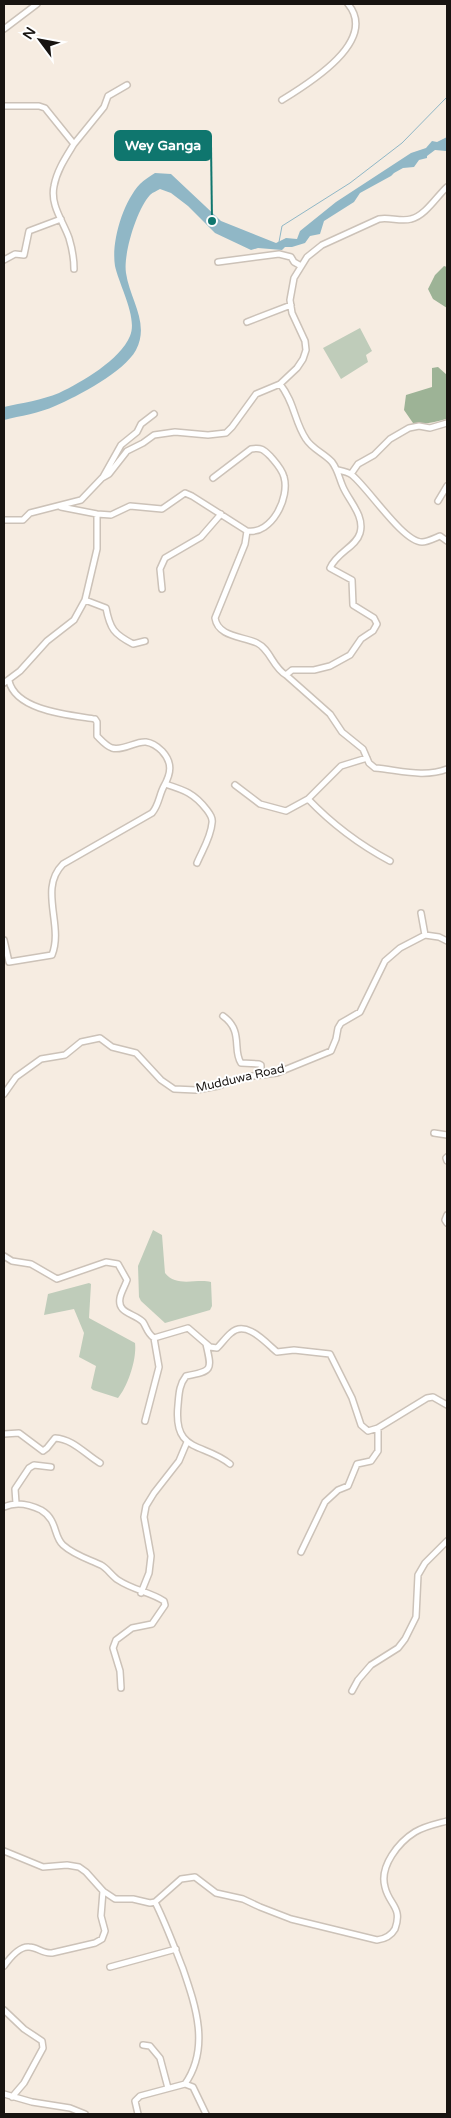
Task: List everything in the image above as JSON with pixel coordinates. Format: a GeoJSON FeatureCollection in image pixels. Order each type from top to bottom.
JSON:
{"type":"FeatureCollection","features":[{"type":"Feature","properties":{"kind":"street"},"geometry":{"type":"LineString","coordinates":[[4,29],[36,4]]}},
{"type":"Feature","properties":{"kind":"street"},"geometry":{"type":"LineString","coordinates":[[282,100],[331,67],[351,40],[356,20],[348,4]]}},
{"type":"Feature","properties":{"kind":"street"},"geometry":{"type":"LineString","coordinates":[[74,269],[73,255],[54,203],[54,188],[60,168],[74,144],[104,107],[108,96],[127,85]]}},
{"type":"Feature","properties":{"kind":"street"},"geometry":{"type":"LineString","coordinates":[[4,106],[40,106],[45,108],[74,144]]}},
{"type":"Feature","properties":{"kind":"street"},"geometry":{"type":"LineString","coordinates":[[4,520],[23,520],[30,513],[81,500],[116,466],[127,451],[143,444],[154,435],[175,432],[208,435],[226,433],[256,394],[280,384],[298,368],[306,350],[292,313],[291,289],[301,266],[313,250],[322,244],[380,219],[413,219],[419,216],[447,187]]}},
{"type":"Feature","properties":{"kind":"street"},"geometry":{"type":"LineString","coordinates":[[4,260],[15,254],[24,255],[29,231],[61,219]]}},
{"type":"Feature","properties":{"kind":"street"},"geometry":{"type":"LineString","coordinates":[[218,262],[279,254],[291,257],[294,262],[301,266]]}},
{"type":"Feature","properties":{"kind":"street"},"geometry":{"type":"LineString","coordinates":[[247,322],[291,305]]}},
{"type":"Feature","properties":{"kind":"street"},"geometry":{"type":"LineString","coordinates":[[280,384],[289,396],[305,438],[331,461],[338,470],[343,487],[358,514],[360,532],[355,542],[339,554],[330,568],[352,580],[353,606],[374,618],[377,624],[373,631],[361,640],[350,655],[322,668],[292,670],[286,675]]}},
{"type":"Feature","properties":{"kind":"street"},"geometry":{"type":"LineString","coordinates":[[102,478],[121,445],[137,432],[141,424],[154,414]]}},
{"type":"Feature","properties":{"kind":"street"},"geometry":{"type":"LineString","coordinates":[[351,474],[358,464],[374,455],[390,439],[409,428],[419,426],[430,428],[447,423]]}},
{"type":"Feature","properties":{"kind":"street"},"geometry":{"type":"LineString","coordinates":[[58,507],[110,515],[130,506],[162,509],[185,493],[247,531],[260,530],[268,525],[277,513],[281,504],[285,483],[281,468],[264,449],[251,449],[213,478]]}},
{"type":"Feature","properties":{"kind":"street"},"geometry":{"type":"LineString","coordinates":[[338,470],[351,474],[379,502],[395,525],[415,540],[422,542],[440,536],[447,541]]}},
{"type":"Feature","properties":{"kind":"street"},"geometry":{"type":"LineString","coordinates":[[438,501],[447,486]]}},
{"type":"Feature","properties":{"kind":"street"},"geometry":{"type":"LineString","coordinates":[[4,940],[9,962],[52,955],[56,924],[51,896],[56,871],[63,864],[152,813],[157,808],[160,792],[171,766],[169,758],[159,748],[144,742],[113,748],[106,745],[97,736],[98,722],[95,718],[50,712],[20,698],[12,692],[6,682],[47,641],[74,620],[85,600],[98,549],[97,514]]}},
{"type":"Feature","properties":{"kind":"street"},"geometry":{"type":"LineString","coordinates":[[162,588],[160,569],[165,558],[201,537],[221,514]]}},
{"type":"Feature","properties":{"kind":"street"},"geometry":{"type":"LineString","coordinates":[[247,531],[245,544],[215,618],[216,625],[224,632],[262,646],[276,666],[330,714],[342,732],[363,749],[369,764],[375,768],[424,774],[437,774],[447,770]]}},
{"type":"Feature","properties":{"kind":"street"},"geometry":{"type":"LineString","coordinates":[[85,600],[106,608],[109,624],[120,638],[133,644],[145,641]]}},
{"type":"Feature","properties":{"kind":"street"},"geometry":{"type":"LineString","coordinates":[[235,785],[260,804],[286,812],[308,799],[341,766],[367,758]]}},
{"type":"Feature","properties":{"kind":"street"},"geometry":{"type":"LineString","coordinates":[[165,784],[183,789],[198,798],[213,822],[197,863]]}},
{"type":"Feature","properties":{"kind":"street"},"geometry":{"type":"LineString","coordinates":[[308,799],[326,818],[390,861]]}},
{"type":"Feature","properties":{"kind":"street"},"geometry":{"type":"LineString","coordinates":[[421,913],[425,935],[439,937],[447,941]]}},
{"type":"Feature","properties":{"kind":"street","name":"Mudduwa Road"},"geometry":{"type":"LineString","coordinates":[[4,1094],[16,1077],[41,1058],[64,1055],[76,1045],[100,1038],[112,1047],[136,1053],[161,1080],[174,1089],[196,1090],[218,1086],[245,1077],[277,1072],[331,1051],[341,1023],[360,1012],[385,961],[400,948],[425,935]]}},
{"type":"Feature","properties":{"kind":"street"},"geometry":{"type":"LineString","coordinates":[[222,1016],[234,1028],[239,1061],[241,1063],[261,1065],[261,1075]]}},
{"type":"Feature","properties":{"kind":"street"},"geometry":{"type":"LineString","coordinates":[[434,1134],[447,1135]]}},
{"type":"Feature","properties":{"kind":"street"},"geometry":{"type":"LineString","coordinates":[[447,1215],[445,1220],[447,1223]]}},
{"type":"Feature","properties":{"kind":"street"},"geometry":{"type":"LineString","coordinates":[[4,1256],[12,1261],[31,1264],[57,1279],[106,1262],[118,1264],[127,1280],[120,1297],[120,1306],[123,1310],[141,1320],[147,1332],[154,1338],[159,1367],[145,1421]]}},
{"type":"Feature","properties":{"kind":"street"},"geometry":{"type":"LineString","coordinates":[[154,1338],[188,1328],[210,1347],[217,1348],[232,1332],[243,1329],[254,1333],[276,1352],[294,1350],[330,1354],[352,1398],[361,1425],[368,1431],[378,1428],[427,1398],[433,1397],[447,1405]]}},
{"type":"Feature","properties":{"kind":"street"},"geometry":{"type":"LineString","coordinates":[[206,1344],[211,1363],[209,1369],[186,1376],[180,1387],[176,1419],[180,1433],[187,1442],[200,1449],[219,1455],[230,1464]]}},
{"type":"Feature","properties":{"kind":"street"},"geometry":{"type":"LineString","coordinates":[[302,1552],[325,1502],[338,1490],[348,1486],[356,1464],[371,1461],[378,1451],[378,1428]]}},
{"type":"Feature","properties":{"kind":"street"},"geometry":{"type":"LineString","coordinates":[[4,1434],[20,1433],[43,1451],[48,1448],[55,1438],[59,1438],[75,1444],[84,1453],[100,1463]]}},
{"type":"Feature","properties":{"kind":"street"},"geometry":{"type":"LineString","coordinates":[[141,1593],[149,1572],[151,1556],[144,1517],[146,1506],[179,1462],[187,1442]]}},
{"type":"Feature","properties":{"kind":"street"},"geometry":{"type":"LineString","coordinates":[[16,1503],[15,1489],[30,1468],[34,1465],[51,1467]]}},
{"type":"Feature","properties":{"kind":"street"},"geometry":{"type":"LineString","coordinates":[[4,1507],[16,1503],[42,1511],[55,1525],[59,1541],[64,1546],[88,1561],[102,1565],[118,1580],[141,1593],[162,1599],[165,1605],[152,1624],[132,1628],[116,1640],[113,1648],[120,1671],[121,1688]]}},
{"type":"Feature","properties":{"kind":"street"},"geometry":{"type":"LineString","coordinates":[[352,1691],[358,1680],[371,1665],[398,1648],[405,1639],[416,1617],[418,1574],[425,1563],[447,1541]]}},
{"type":"Feature","properties":{"kind":"street"},"geometry":{"type":"LineString","coordinates":[[4,1851],[43,1867],[67,1865],[80,1867],[103,1891],[115,1899],[155,1902],[181,1879],[195,1877],[216,1893],[243,1899],[291,1919],[376,1940],[383,1940],[393,1932],[398,1919],[398,1913],[385,1887],[385,1874],[389,1861],[415,1832],[430,1825],[447,1821]]}},
{"type":"Feature","properties":{"kind":"street"},"geometry":{"type":"LineString","coordinates":[[4,1966],[22,1948],[29,1946],[52,1953],[95,1943],[102,1938],[105,1931],[100,1916],[103,1891]]}},
{"type":"Feature","properties":{"kind":"street"},"geometry":{"type":"LineString","coordinates":[[155,1902],[176,1949],[194,2000],[199,2022],[199,2052],[194,2068],[185,2084]]}},
{"type":"Feature","properties":{"kind":"street"},"geometry":{"type":"LineString","coordinates":[[110,1967],[176,1949]]}},
{"type":"Feature","properties":{"kind":"street"},"geometry":{"type":"LineString","coordinates":[[4,2010],[24,2029],[42,2041],[43,2048],[24,2083],[12,2097]]}},
{"type":"Feature","properties":{"kind":"street"},"geometry":{"type":"LineString","coordinates":[[143,2045],[150,2046],[160,2058],[168,2088]]}},
{"type":"Feature","properties":{"kind":"street"},"geometry":{"type":"LineString","coordinates":[[138,2114],[135,2101],[140,2096],[185,2084],[193,2087],[206,2114]]}},
{"type":"Feature","properties":{"kind":"street"},"geometry":{"type":"LineString","coordinates":[[4,2094],[32,2102],[70,2108],[85,2114]]}},
{"type":"Feature","properties":{"kind":"green space"},"geometry":{"type":"Polygon","coordinates":[[[444,266],[447,267],[447,308],[433,299],[428,289],[435,275],[444,266]]]}},
{"type":"Feature","properties":{"kind":"green space"},"geometry":{"type":"Polygon","coordinates":[[[360,328],[372,351],[366,355],[368,362],[341,379],[323,348],[360,328]]]}},
{"type":"Feature","properties":{"kind":"green space"},"geometry":{"type":"Polygon","coordinates":[[[438,367],[447,375],[446,419],[434,422],[413,423],[404,410],[406,395],[432,387],[432,368],[438,367]]]}},
{"type":"Feature","properties":{"kind":"green space"},"geometry":{"type":"Polygon","coordinates":[[[153,1230],[162,1235],[165,1273],[170,1278],[181,1281],[211,1282],[212,1306],[210,1310],[165,1323],[141,1301],[139,1297],[138,1266],[153,1230]]]}},
{"type":"Feature","properties":{"kind":"green space"},"geometry":{"type":"Polygon","coordinates":[[[91,1284],[89,1318],[135,1343],[135,1357],[131,1372],[118,1398],[91,1388],[96,1366],[79,1357],[84,1333],[74,1309],[44,1315],[48,1294],[91,1284]]]}},
{"type":"Feature","properties":{"kind":"water"},"geometry":{"type":"Polygon","coordinates":[[[447,137],[446,151],[435,150],[427,158],[419,160],[414,167],[403,168],[360,193],[354,202],[324,221],[320,234],[310,236],[305,243],[285,247],[282,250],[258,248],[251,250],[215,233],[188,206],[171,193],[160,189],[152,193],[140,210],[132,232],[127,255],[126,273],[138,312],[141,330],[136,350],[122,367],[100,383],[76,396],[43,411],[4,420],[4,407],[46,398],[59,393],[109,362],[125,345],[132,329],[132,320],[115,266],[115,246],[120,223],[128,201],[140,184],[151,175],[155,173],[171,174],[221,221],[276,243],[286,238],[297,239],[300,231],[336,202],[411,153],[426,148],[432,141],[437,142],[447,137]]]}},
{"type":"Feature","properties":{"kind":"waterway"},"geometry":{"type":"LineString","coordinates":[[279,242],[282,226],[350,183],[402,143],[447,97]]}},
{"type":"Feature","properties":{"kind":"place","name":"Wey Ganga"},"geometry":{"type":"Point","coordinates":[212,221]}}]}
